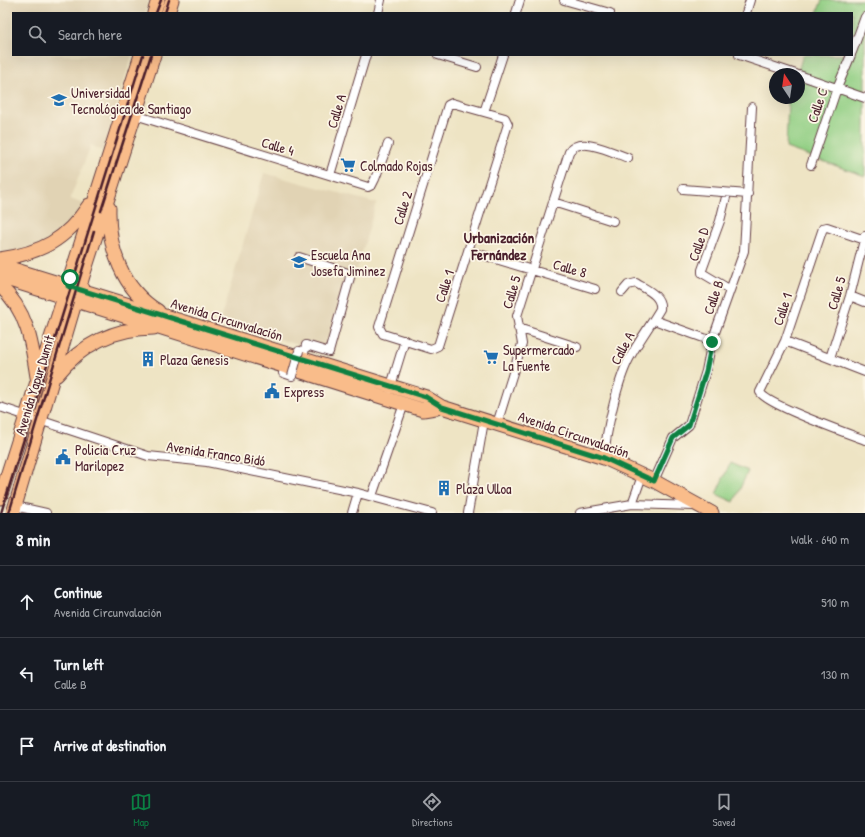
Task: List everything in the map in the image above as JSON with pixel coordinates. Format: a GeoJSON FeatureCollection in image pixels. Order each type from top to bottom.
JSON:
{"type":"FeatureCollection","features":[{"type":"Feature","properties":{"kind":"main road"},"geometry":{"type":"LineString","coordinates":[[154,12],[158,0]]}},
{"type":"Feature","properties":{"kind":"main road"},"geometry":{"type":"LineString","coordinates":[[168,12],[172,0]]}},
{"type":"Feature","properties":{"kind":"main road"},"geometry":{"type":"LineString","coordinates":[[72,294],[103,195],[141,56]]}},
{"type":"Feature","properties":{"kind":"main road"},"geometry":{"type":"LineString","coordinates":[[0,259],[21,256],[42,249],[60,238],[103,195],[135,115],[154,56]]}},
{"type":"Feature","properties":{"kind":"main road"},"geometry":{"type":"LineString","coordinates":[[103,195],[110,237],[116,260],[138,295],[170,323]]}},
{"type":"Feature","properties":{"kind":"main road","name":"Avenida Circunvalación"},"geometry":{"type":"LineString","coordinates":[[0,265],[72,294]]}},
{"type":"Feature","properties":{"kind":"main road","name":"Avenida Circunvalación"},"geometry":{"type":"LineString","coordinates":[[0,277],[72,294],[170,323],[388,393],[404,404],[423,410],[442,407]]}},
{"type":"Feature","properties":{"kind":"main road"},"geometry":{"type":"LineString","coordinates":[[0,286],[15,304],[27,324],[31,339],[37,380]]}},
{"type":"Feature","properties":{"kind":"main road","name":"Avenida Yapur Dumit"},"geometry":{"type":"LineString","coordinates":[[14,509],[39,421],[53,379],[72,294]]}},
{"type":"Feature","properties":{"kind":"main road","name":"Avenida Yapur Dumit"},"geometry":{"type":"LineString","coordinates":[[0,498],[37,380],[72,294]]}},
{"type":"Feature","properties":{"kind":"main road"},"geometry":{"type":"LineString","coordinates":[[53,379],[71,359],[97,340],[117,332],[170,323]]}},
{"type":"Feature","properties":{"kind":"main road","name":"Avenida Circunvalación"},"geometry":{"type":"LineString","coordinates":[[170,323],[288,371],[388,393],[426,397],[442,407],[604,458],[648,479],[712,513]]}},
{"type":"Feature","properties":{"kind":"street"},"geometry":{"type":"LineString","coordinates":[[378,12],[381,0]]}},
{"type":"Feature","properties":{"kind":"street"},"geometry":{"type":"LineString","coordinates":[[516,12],[520,0]]}},
{"type":"Feature","properties":{"kind":"street"},"geometry":{"type":"LineString","coordinates":[[564,0],[596,4],[608,12]]}},
{"type":"Feature","properties":{"kind":"street"},"geometry":{"type":"LineString","coordinates":[[746,12],[750,0]]}},
{"type":"Feature","properties":{"kind":"street"},"geometry":{"type":"LineString","coordinates":[[853,50],[862,35],[865,17]]}},
{"type":"Feature","properties":{"kind":"street","name":"Calle A"},"geometry":{"type":"LineString","coordinates":[[330,175],[366,56]]}},
{"type":"Feature","properties":{"kind":"street"},"geometry":{"type":"LineString","coordinates":[[441,56],[477,67]]}},
{"type":"Feature","properties":{"kind":"street"},"geometry":{"type":"LineString","coordinates":[[484,112],[503,56]]}},
{"type":"Feature","properties":{"kind":"street"},"geometry":{"type":"LineString","coordinates":[[743,56],[778,68]]}},
{"type":"Feature","properties":{"kind":"street","name":"Calle C"},"geometry":{"type":"LineString","coordinates":[[811,165],[836,88],[851,56]]}},
{"type":"Feature","properties":{"kind":"street"},"geometry":{"type":"LineString","coordinates":[[805,77],[865,98]]}},
{"type":"Feature","properties":{"kind":"street","name":"Calle 2"},"geometry":{"type":"LineString","coordinates":[[405,340],[382,334],[379,327],[448,105],[452,102],[484,112]]}},
{"type":"Feature","properties":{"kind":"street","name":"Calle B"},"geometry":{"type":"LineString","coordinates":[[632,504],[673,438],[689,425],[706,371],[712,342],[745,246],[752,107]]}},
{"type":"Feature","properties":{"kind":"street","name":"Calle 1"},"geometry":{"type":"LineString","coordinates":[[405,340],[431,349],[438,346],[508,124],[505,118],[484,112]]}},
{"type":"Feature","properties":{"kind":"street","name":"Calle 4"},"geometry":{"type":"LineString","coordinates":[[135,115],[368,187],[372,185],[388,144]]}},
{"type":"Feature","properties":{"kind":"street","name":"Calle 5"},"geometry":{"type":"LineString","coordinates":[[497,424],[522,344],[517,316],[530,270],[569,152],[574,146],[584,144],[628,158]]}},
{"type":"Feature","properties":{"kind":"street"},"geometry":{"type":"LineString","coordinates":[[683,189],[748,194]]}},
{"type":"Feature","properties":{"kind":"street","name":"Calle D"},"geometry":{"type":"LineString","coordinates":[[728,193],[702,273],[729,289]]}},
{"type":"Feature","properties":{"kind":"street"},"geometry":{"type":"LineString","coordinates":[[553,202],[613,221]]}},
{"type":"Feature","properties":{"kind":"street","name":"Calle 1"},"geometry":{"type":"LineString","coordinates":[[865,238],[823,228],[785,341],[760,392],[760,395],[786,409],[865,440]]}},
{"type":"Feature","properties":{"kind":"street","name":"Calle 5"},"geometry":{"type":"LineString","coordinates":[[830,358],[850,296],[865,238]]}},
{"type":"Feature","properties":{"kind":"street","name":"Calle 8"},"geometry":{"type":"LineString","coordinates":[[469,251],[595,289]]}},
{"type":"Feature","properties":{"kind":"street"},"geometry":{"type":"LineString","coordinates":[[288,371],[299,351],[304,353],[306,345],[330,352],[351,274],[299,257]]}},
{"type":"Feature","properties":{"kind":"street","name":"Calle A"},"geometry":{"type":"LineString","coordinates":[[604,458],[605,441],[621,378],[628,361],[654,320],[661,305],[657,297],[636,283],[628,284],[622,292]]}},
{"type":"Feature","properties":{"kind":"street"},"geometry":{"type":"LineString","coordinates":[[850,296],[865,302]]}},
{"type":"Feature","properties":{"kind":"street"},"geometry":{"type":"LineString","coordinates":[[654,320],[712,342]]}},
{"type":"Feature","properties":{"kind":"street"},"geometry":{"type":"LineString","coordinates":[[518,328],[577,347]]}},
{"type":"Feature","properties":{"kind":"street"},"geometry":{"type":"LineString","coordinates":[[388,393],[405,340]]}},
{"type":"Feature","properties":{"kind":"street"},"geometry":{"type":"LineString","coordinates":[[785,341],[865,372]]}},
{"type":"Feature","properties":{"kind":"street"},"geometry":{"type":"LineString","coordinates":[[372,496],[404,404]]}},
{"type":"Feature","properties":{"kind":"street","name":"Avenida Franco Bidó"},"geometry":{"type":"LineString","coordinates":[[0,407],[26,417],[148,456],[207,462],[372,496],[432,513]]}},
{"type":"Feature","properties":{"kind":"street"},"geometry":{"type":"LineString","coordinates":[[468,513],[484,421]]}},
{"type":"Feature","properties":{"kind":"street"},"geometry":{"type":"LineString","coordinates":[[352,513],[358,493]]}},
{"type":"Feature","properties":{"kind":"street"},"geometry":{"type":"LineString","coordinates":[[580,513],[616,511],[632,504],[699,506]]}},
{"type":"Feature","properties":{"kind":"street"},"geometry":{"type":"LineString","coordinates":[[14,509],[46,513]]}},
{"type":"Feature","properties":{"kind":"shaded area","name":"Universidad Tecnológica de Santiago"},"geometry":{"type":"Polygon","coordinates":[[[0,0],[149,0],[145,12],[12,12],[12,56],[132,56],[103,151],[91,145],[70,199],[84,204],[76,216],[44,243],[9,253],[0,252],[0,0]]]}},
{"type":"Feature","properties":{"kind":"shaded area","name":"Escuela Ana Josefa Jiminez"},"geometry":{"type":"Polygon","coordinates":[[[264,173],[376,203],[333,356],[220,321],[264,173]]]}},
{"type":"Feature","properties":{"kind":"green space"},"geometry":{"type":"Polygon","coordinates":[[[822,0],[865,0],[865,176],[786,148],[788,104],[805,104],[805,68],[799,68],[803,56],[853,56],[853,12],[817,12],[822,0]]]}},
{"type":"Feature","properties":{"kind":"green space"},"geometry":{"type":"Polygon","coordinates":[[[730,463],[748,471],[734,502],[716,494],[730,463]]]}},
{"type":"Feature","properties":{"kind":"railway"},"geometry":{"type":"LineString","coordinates":[[156,12],[161,0]]}},
{"type":"Feature","properties":{"kind":"railway"},"geometry":{"type":"LineString","coordinates":[[165,12],[169,0]]}},
{"type":"Feature","properties":{"kind":"railway"},"geometry":{"type":"LineString","coordinates":[[1,513],[143,56]]}},
{"type":"Feature","properties":{"kind":"railway"},"geometry":{"type":"LineString","coordinates":[[101,211],[151,56]]}},
{"type":"Feature","properties":{"kind":"railway"},"geometry":{"type":"LineString","coordinates":[[9,513],[94,231]]}},
{"type":"Feature","properties":{"kind":"place","name":"Universidad Tecnológica de Santiago"},"geometry":{"type":"Point","coordinates":[59,100]}},
{"type":"Feature","properties":{"kind":"place","name":"Colmado Rojas"},"geometry":{"type":"Point","coordinates":[348,165]}},
{"type":"Feature","properties":{"kind":"place","name":"Escuela Ana Josefa Jiminez"},"geometry":{"type":"Point","coordinates":[299,262]}},
{"type":"Feature","properties":{"kind":"place","name":"Supermercado La Fuente"},"geometry":{"type":"Point","coordinates":[491,357]}},
{"type":"Feature","properties":{"kind":"place","name":"Plaza Genesis"},"geometry":{"type":"Point","coordinates":[148,359]}},
{"type":"Feature","properties":{"kind":"place","name":"Express"},"geometry":{"type":"Point","coordinates":[272,391]}},
{"type":"Feature","properties":{"kind":"place","name":"Policia Cruz Marilopez"},"geometry":{"type":"Point","coordinates":[63,457]}},
{"type":"Feature","properties":{"kind":"place","name":"Plaza Ulloa"},"geometry":{"type":"Point","coordinates":[444,488]}},
{"type":"Feature","properties":{"kind":"district","name":"Urbanización Fernández"},"geometry":{"type":"Point","coordinates":[499,246]}},
{"type":"Feature","properties":{"kind":"route"},"geometry":{"type":"LineString","coordinates":[[70,278],[68,286],[426,397],[442,407],[604,458],[654,481],[673,438],[689,425],[706,371],[712,342]]}}]}
